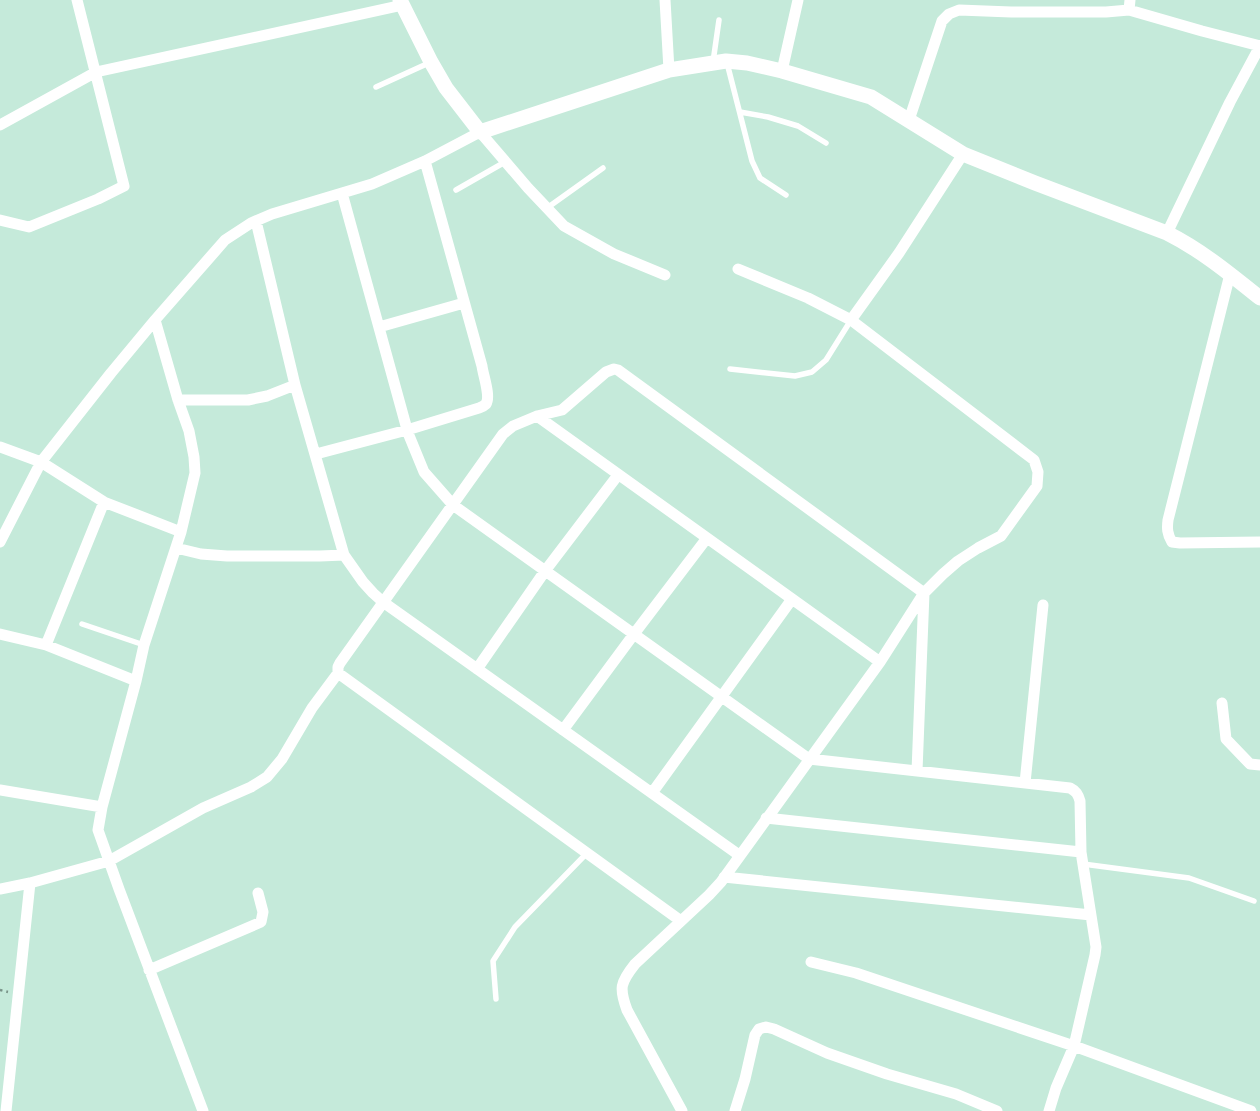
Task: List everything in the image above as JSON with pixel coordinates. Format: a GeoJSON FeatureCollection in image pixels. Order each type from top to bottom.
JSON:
{"type":"FeatureCollection","features":[{"type":"Feature","properties":{"kind":"street"},"geometry":{"type":"LineString","coordinates":[[0,220],[29,227],[98,199],[124,186],[77,0]]}},
{"type":"Feature","properties":{"kind":"street"},"geometry":{"type":"LineString","coordinates":[[665,0],[670,70]]}},
{"type":"Feature","properties":{"kind":"street"},"geometry":{"type":"LineString","coordinates":[[782,71],[798,0]]}},
{"type":"Feature","properties":{"kind":"street"},"geometry":{"type":"LineString","coordinates":[[0,125],[96,72],[402,3],[446,88],[480,132],[564,226],[614,254],[665,275]]}},
{"type":"Feature","properties":{"kind":"street"},"geometry":{"type":"LineString","coordinates":[[909,120],[942,21],[949,14],[959,10],[1106,12],[1130,5],[1202,31],[1260,46],[1230,102],[1167,233]]}},
{"type":"Feature","properties":{"kind":"street"},"geometry":{"type":"LineString","coordinates":[[0,542],[41,462],[111,373],[224,240],[251,222],[372,184],[425,161],[480,132],[670,70],[719,62],[747,63],[782,71],[871,97],[963,154],[1184,241],[1260,298]]}},
{"type":"Feature","properties":{"kind":"street"},"geometry":{"type":"LineString","coordinates":[[852,320],[963,154]]}},
{"type":"Feature","properties":{"kind":"street"},"geometry":{"type":"LineString","coordinates":[[316,454],[407,430],[479,408],[487,402],[488,396],[482,366],[425,161]]}},
{"type":"Feature","properties":{"kind":"street"},"geometry":{"type":"LineString","coordinates":[[342,193],[407,430],[424,472],[453,505],[809,759],[1075,790],[1080,801],[1081,852],[1096,955],[1074,1046],[1056,1088],[1049,1111]]}},
{"type":"Feature","properties":{"kind":"street"},"geometry":{"type":"LineString","coordinates":[[256,221],[295,385],[344,555],[363,582],[383,602],[739,855]]}},
{"type":"Feature","properties":{"kind":"street"},"geometry":{"type":"LineString","coordinates":[[682,1111],[627,1010],[621,989],[627,974],[635,964],[709,895],[724,877],[880,662],[924,593],[958,561],[1001,536],[1037,486],[1038,472],[1034,460],[852,320],[808,298],[738,270]]}},
{"type":"Feature","properties":{"kind":"street"},"geometry":{"type":"LineString","coordinates":[[1230,274],[1167,530],[1172,542],[1260,542]]}},
{"type":"Feature","properties":{"kind":"street"},"geometry":{"type":"LineString","coordinates":[[379,327],[464,303]]}},
{"type":"Feature","properties":{"kind":"street"},"geometry":{"type":"LineString","coordinates":[[155,320],[178,400],[190,431],[195,473],[181,532],[144,645],[102,807],[98,830],[203,1111]]}},
{"type":"Feature","properties":{"kind":"street"},"geometry":{"type":"LineString","coordinates":[[0,889],[109,862],[203,808],[251,787],[267,776],[282,759],[312,708],[338,673],[338,666],[503,434],[513,426],[537,416],[562,410],[606,372],[614,369],[618,370],[924,593]]}},
{"type":"Feature","properties":{"kind":"street"},"geometry":{"type":"LineString","coordinates":[[178,400],[248,400],[267,396],[295,385]]}},
{"type":"Feature","properties":{"kind":"street"},"geometry":{"type":"LineString","coordinates":[[537,416],[880,662]]}},
{"type":"Feature","properties":{"kind":"street"},"geometry":{"type":"LineString","coordinates":[[0,447],[41,462],[104,502],[181,532]]}},
{"type":"Feature","properties":{"kind":"street"},"geometry":{"type":"LineString","coordinates":[[477,669],[545,571],[618,475]]}},
{"type":"Feature","properties":{"kind":"street"},"geometry":{"type":"LineString","coordinates":[[46,645],[104,502]]}},
{"type":"Feature","properties":{"kind":"street"},"geometry":{"type":"LineString","coordinates":[[563,730],[707,538]]}},
{"type":"Feature","properties":{"kind":"street"},"geometry":{"type":"LineString","coordinates":[[176,548],[201,554],[227,556],[344,555]]}},
{"type":"Feature","properties":{"kind":"street"},"geometry":{"type":"LineString","coordinates":[[917,771],[924,593]]}},
{"type":"Feature","properties":{"kind":"street"},"geometry":{"type":"LineString","coordinates":[[652,793],[792,599]]}},
{"type":"Feature","properties":{"kind":"street"},"geometry":{"type":"LineString","coordinates":[[1025,783],[1043,606]]}},
{"type":"Feature","properties":{"kind":"street"},"geometry":{"type":"LineString","coordinates":[[0,634],[46,645],[136,681]]}},
{"type":"Feature","properties":{"kind":"street"},"geometry":{"type":"LineString","coordinates":[[338,673],[681,921]]}},
{"type":"Feature","properties":{"kind":"street"},"geometry":{"type":"LineString","coordinates":[[1222,703],[1226,739],[1250,764],[1260,765]]}},
{"type":"Feature","properties":{"kind":"street"},"geometry":{"type":"LineString","coordinates":[[0,790],[102,807]]}},
{"type":"Feature","properties":{"kind":"street"},"geometry":{"type":"LineString","coordinates":[[766,818],[1081,852]]}},
{"type":"Feature","properties":{"kind":"street"},"geometry":{"type":"LineString","coordinates":[[724,877],[1091,915]]}},
{"type":"Feature","properties":{"kind":"street"},"geometry":{"type":"LineString","coordinates":[[6,1111],[30,883]]}},
{"type":"Feature","properties":{"kind":"street"},"geometry":{"type":"LineString","coordinates":[[149,970],[261,922],[263,912],[258,893]]}},
{"type":"Feature","properties":{"kind":"street"},"geometry":{"type":"LineString","coordinates":[[811,962],[856,973],[1074,1046],[1251,1111]]}},
{"type":"Feature","properties":{"kind":"street"},"geometry":{"type":"LineString","coordinates":[[735,1111],[755,1036],[759,1029],[766,1027],[827,1053],[887,1074],[956,1094],[997,1111]]}},
{"type":"Feature","properties":{"kind":"lane"},"geometry":{"type":"LineString","coordinates":[[719,20],[719,62],[740,112],[752,161],[760,178],[786,194]]}},
{"type":"Feature","properties":{"kind":"lane"},"geometry":{"type":"LineString","coordinates":[[376,87],[431,62]]}},
{"type":"Feature","properties":{"kind":"lane"},"geometry":{"type":"LineString","coordinates":[[740,112],[768,117],[798,126],[826,143]]}},
{"type":"Feature","properties":{"kind":"lane"},"geometry":{"type":"LineString","coordinates":[[456,190],[506,162]]}},
{"type":"Feature","properties":{"kind":"lane"},"geometry":{"type":"LineString","coordinates":[[547,208],[603,168]]}},
{"type":"Feature","properties":{"kind":"lane"},"geometry":{"type":"LineString","coordinates":[[730,369],[795,376],[812,372],[826,360],[852,320]]}},
{"type":"Feature","properties":{"kind":"lane"},"geometry":{"type":"LineString","coordinates":[[82,624],[144,645]]}},
{"type":"Feature","properties":{"kind":"lane"},"geometry":{"type":"LineString","coordinates":[[496,999],[493,961],[515,927],[587,853]]}},
{"type":"Feature","properties":{"kind":"lane"},"geometry":{"type":"LineString","coordinates":[[1083,864],[1189,878],[1254,901]]}}]}
